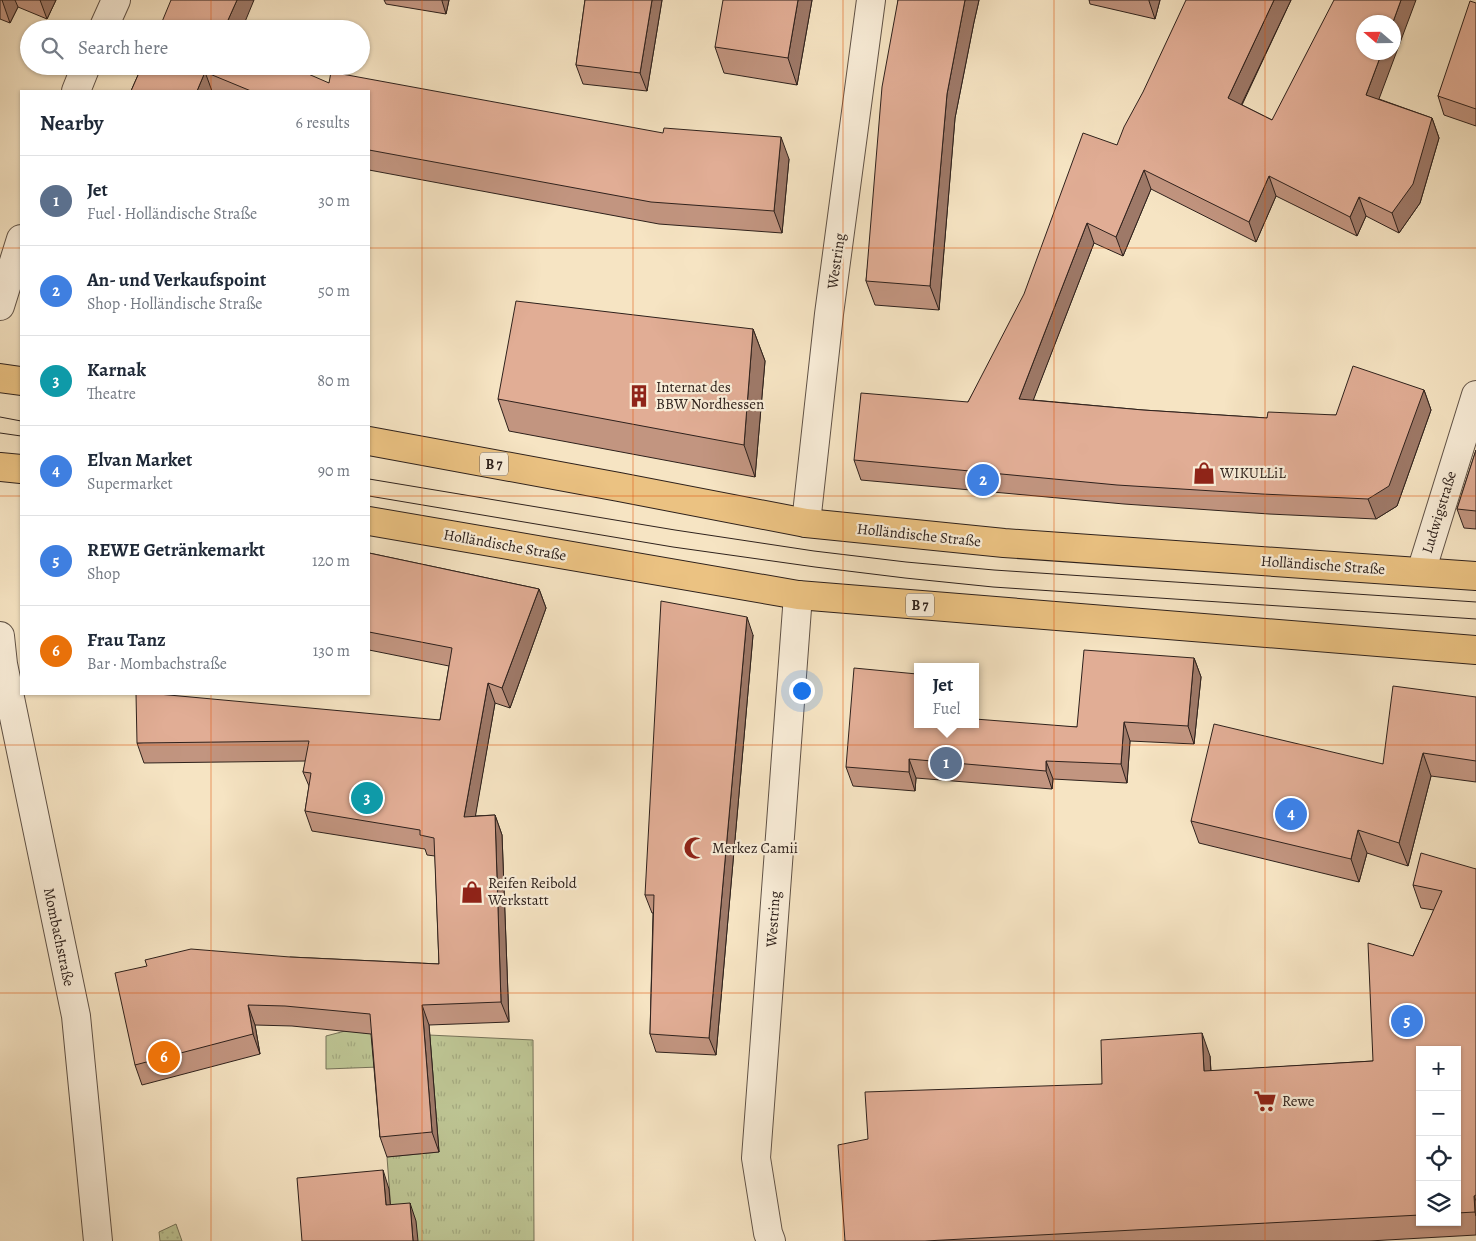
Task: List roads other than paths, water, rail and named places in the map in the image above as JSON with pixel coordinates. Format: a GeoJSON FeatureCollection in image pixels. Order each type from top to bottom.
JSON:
{"type":"FeatureCollection","features":[{"type":"Feature","properties":{"kind":"main road"},"geometry":{"type":"LineString","coordinates":[[0,378],[20,381]]}},
{"type":"Feature","properties":{"kind":"main road","name":"Holländische Straße"},"geometry":{"type":"LineString","coordinates":[[370,441],[806,523],[1004,543],[1476,576]]}},
{"type":"Feature","properties":{"kind":"main road"},"geometry":{"type":"LineString","coordinates":[[0,467],[20,469]]}},
{"type":"Feature","properties":{"kind":"main road","name":"Holländische Straße"},"geometry":{"type":"LineString","coordinates":[[370,521],[798,595],[1476,650]]}},
{"type":"Feature","properties":{"kind":"street"},"geometry":{"type":"LineString","coordinates":[[107,20],[116,0]]}},
{"type":"Feature","properties":{"kind":"street","name":"Westring"},"geometry":{"type":"LineString","coordinates":[[806,523],[829,314],[871,0]]}},
{"type":"Feature","properties":{"kind":"street"},"geometry":{"type":"LineString","coordinates":[[76,90],[82,75]]}},
{"type":"Feature","properties":{"kind":"street"},"geometry":{"type":"LineString","coordinates":[[0,306],[20,242]]}},
{"type":"Feature","properties":{"kind":"street","name":"Ludwigstraße"},"geometry":{"type":"LineString","coordinates":[[1421,572],[1476,395]]}},
{"type":"Feature","properties":{"kind":"street","name":"Westring"},"geometry":{"type":"LineString","coordinates":[[771,1241],[768,1233],[756,1158],[798,595]]}},
{"type":"Feature","properties":{"kind":"street","name":"Mombachstraße"},"geometry":{"type":"LineString","coordinates":[[0,636],[3,664],[76,1016],[98,1241]]}},
{"type":"Feature","properties":{"kind":"tram line"},"geometry":{"type":"LineString","coordinates":[[0,417],[20,421]]}},
{"type":"Feature","properties":{"kind":"tram line"},"geometry":{"type":"LineString","coordinates":[[0,433],[20,436]]}},
{"type":"Feature","properties":{"kind":"tram line"},"geometry":{"type":"LineString","coordinates":[[370,479],[675,530],[814,551],[906,562],[994,570],[1476,602]]}},
{"type":"Feature","properties":{"kind":"tram line"},"geometry":{"type":"LineString","coordinates":[[370,496],[673,547],[905,578],[993,587],[1476,619]]}},
{"type":"Feature","properties":{"kind":"place","name":"Internat des BBW Nordhessen"},"geometry":{"type":"Point","coordinates":[639,396]}},
{"type":"Feature","properties":{"kind":"place","name":"WIKULLiL"},"geometry":{"type":"Point","coordinates":[1204,473]}},
{"type":"Feature","properties":{"kind":"place","name":"An- und Verkaufspoint"},"geometry":{"type":"Point","coordinates":[983,480]}},
{"type":"Feature","properties":{"kind":"place","name":"Jet"},"geometry":{"type":"Point","coordinates":[946,763]}},
{"type":"Feature","properties":{"kind":"place","name":"Karnak"},"geometry":{"type":"Point","coordinates":[367,798]}},
{"type":"Feature","properties":{"kind":"place","name":"Elvan Market"},"geometry":{"type":"Point","coordinates":[1291,814]}},
{"type":"Feature","properties":{"kind":"place","name":"Merkez Camii"},"geometry":{"type":"Point","coordinates":[695,848]}},
{"type":"Feature","properties":{"kind":"place","name":"Reifen Reibold Werkstatt"},"geometry":{"type":"Point","coordinates":[472,892]}},
{"type":"Feature","properties":{"kind":"place","name":"REWE Getränkemarkt"},"geometry":{"type":"Point","coordinates":[1407,1021]}},
{"type":"Feature","properties":{"kind":"place","name":"Frau Tanz"},"geometry":{"type":"Point","coordinates":[164,1057]}},
{"type":"Feature","properties":{"kind":"place","name":"Rewe"},"geometry":{"type":"Point","coordinates":[1265,1101]}}]}
